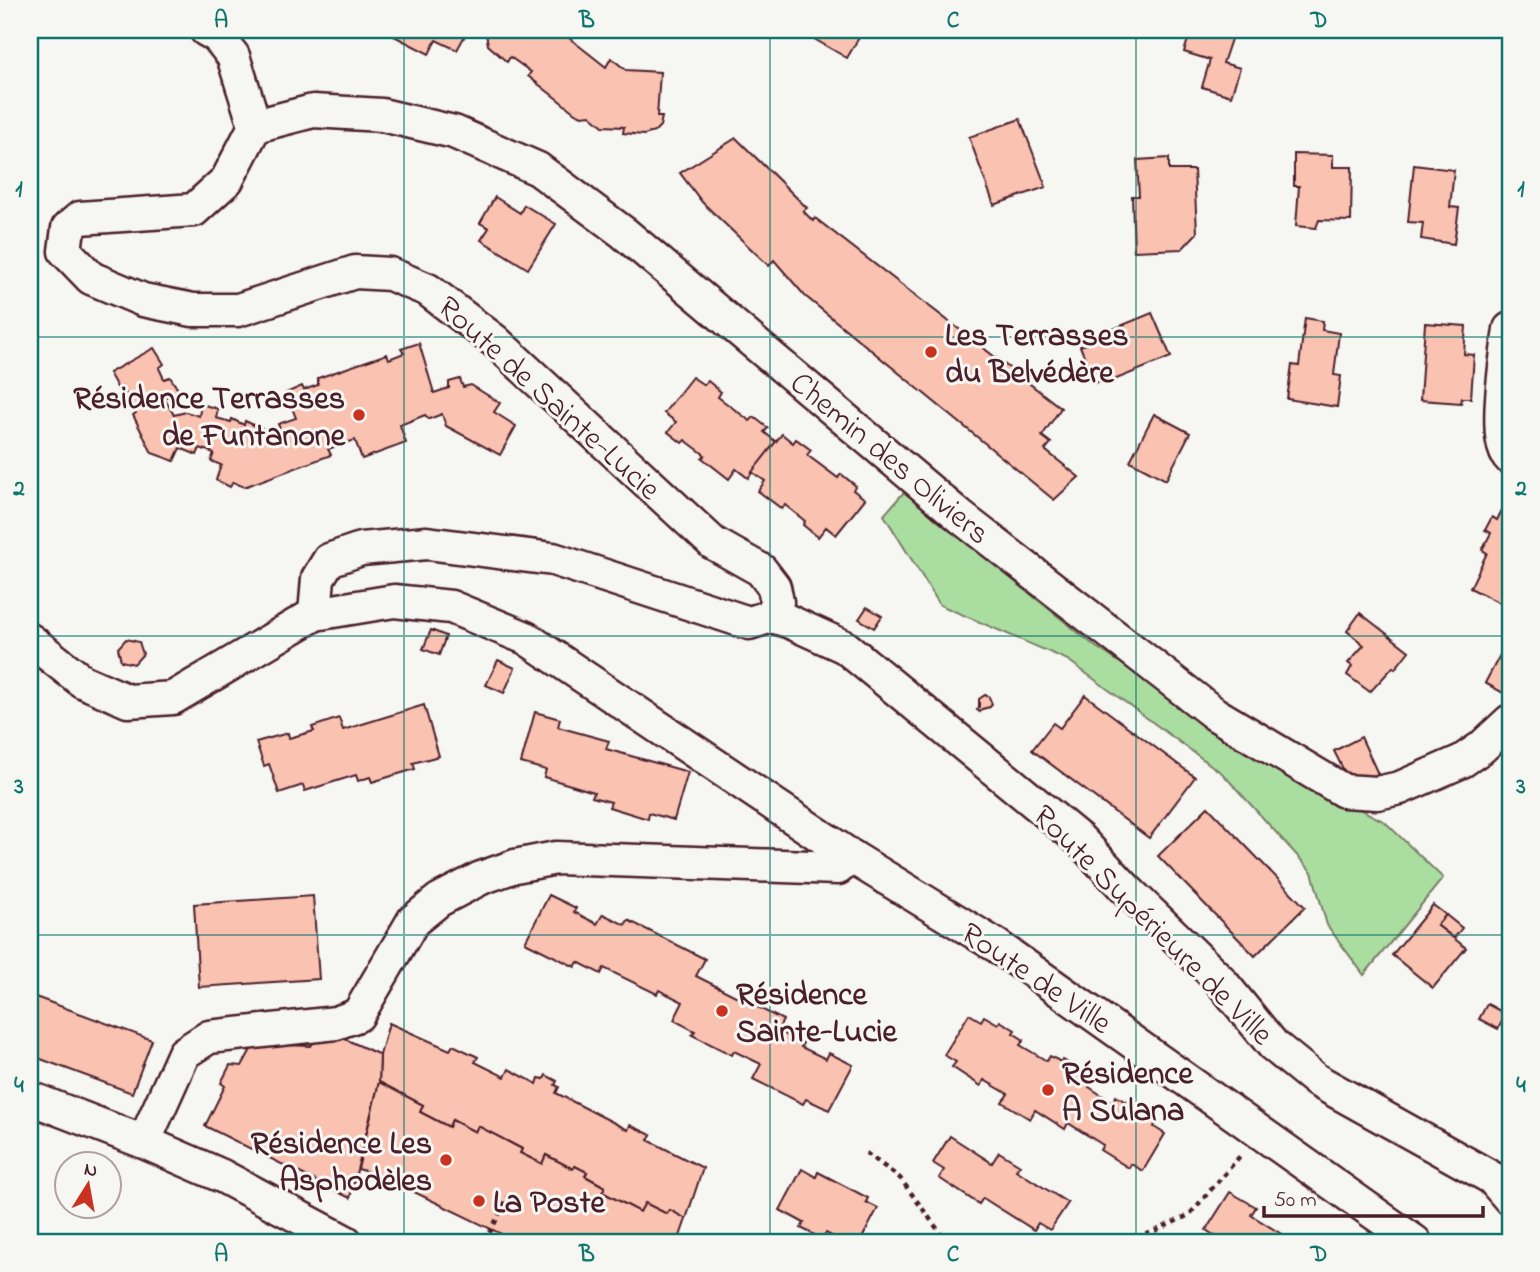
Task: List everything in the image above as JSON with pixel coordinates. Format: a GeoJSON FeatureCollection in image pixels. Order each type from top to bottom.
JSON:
{"type":"FeatureCollection","features":[{"type":"Feature","properties":{"kind":"street"},"geometry":{"type":"LineString","coordinates":[[206,30],[217,36],[233,56],[255,126]]}},
{"type":"Feature","properties":{"kind":"street","name":"Chemin des Oliviers"},"geometry":{"type":"LineString","coordinates":[[255,126],[313,111],[382,115],[454,132],[538,169],[624,233],[962,518],[1214,714],[1344,791],[1377,793],[1400,788],[1462,761],[1481,748],[1510,721]]}},
{"type":"Feature","properties":{"kind":"street","name":"Route de Sainte-Lucie"},"geometry":{"type":"LineString","coordinates":[[255,126],[228,180],[194,210],[80,218],[68,228],[65,251],[91,278],[143,300],[192,310],[238,310],[355,272],[390,274],[428,290],[495,341],[713,543],[761,570],[774,587],[777,602],[772,616]]}},
{"type":"Feature","properties":{"kind":"street"},"geometry":{"type":"LineString","coordinates":[[1510,329],[1500,421],[1505,454],[1510,458]]}},
{"type":"Feature","properties":{"kind":"street"},"geometry":{"type":"LineString","coordinates":[[30,640],[82,681],[128,701],[173,698],[315,614],[318,578],[329,560],[361,549],[428,543],[553,559],[749,623],[772,616]]}},
{"type":"Feature","properties":{"kind":"street","name":"Route de Ville"},"geometry":{"type":"LineString","coordinates":[[315,614],[394,601],[451,607],[526,638],[852,857],[997,947],[1415,1242]]}},
{"type":"Feature","properties":{"kind":"street","name":"Route Supérieure de Ville"},"geometry":{"type":"LineString","coordinates":[[772,616],[845,647],[1079,839],[1125,888],[1220,980],[1273,1045],[1315,1080],[1492,1178],[1510,1199]]}},
{"type":"Feature","properties":{"kind":"street"},"geometry":{"type":"LineString","coordinates":[[144,1142],[184,1053],[209,1037],[336,1023],[358,1015],[413,921],[439,900],[481,878],[515,866],[556,858],[838,867],[852,857]]}},
{"type":"Feature","properties":{"kind":"street"},"geometry":{"type":"LineString","coordinates":[[30,1098],[144,1142],[222,1177],[342,1240]]}},
{"type":"Feature","properties":{"kind":"path"},"geometry":{"type":"LineString","coordinates":[[1127,1242],[1189,1215],[1260,1133]]}},
{"type":"Feature","properties":{"kind":"path"},"geometry":{"type":"LineString","coordinates":[[866,1153],[900,1178],[947,1242]]}},
{"type":"Feature","properties":{"kind":"path"},"geometry":{"type":"LineString","coordinates":[[485,1242],[509,1195]]}},
{"type":"Feature","properties":{"kind":"green space"},"geometry":{"type":"Polygon","coordinates":[[[904,492],[1096,647],[1288,772],[1385,822],[1443,878],[1364,975],[1327,925],[1312,872],[1223,774],[1068,660],[940,605],[884,515],[904,492]]]}},
{"type":"Feature","properties":{"kind":"building"},"geometry":{"type":"Polygon","coordinates":[[[397,30],[468,30],[457,50],[436,40],[429,54],[394,36],[397,30]]]}},
{"type":"Feature","properties":{"kind":"building"},"geometry":{"type":"Polygon","coordinates":[[[489,30],[568,30],[564,34],[606,67],[611,58],[626,70],[660,72],[657,117],[662,117],[660,126],[654,132],[644,135],[623,133],[624,127],[603,126],[590,115],[575,113],[528,76],[531,72],[510,57],[507,62],[488,45],[486,33],[489,30]]]}},
{"type":"Feature","properties":{"kind":"building"},"geometry":{"type":"Polygon","coordinates":[[[813,30],[854,30],[861,34],[847,58],[809,36],[813,30]]]}},
{"type":"Feature","properties":{"kind":"building"},"geometry":{"type":"Polygon","coordinates":[[[1191,30],[1234,30],[1223,63],[1240,68],[1231,96],[1202,87],[1210,60],[1184,52],[1191,30]]]}},
{"type":"Feature","properties":{"kind":"building"},"geometry":{"type":"Polygon","coordinates":[[[1020,119],[1046,187],[994,205],[969,137],[1020,119]]]}},
{"type":"Feature","properties":{"kind":"building","name":"Les Terrasses du Belvédère"},"geometry":{"type":"Polygon","coordinates":[[[736,138],[807,208],[803,211],[813,221],[815,218],[1061,408],[1042,436],[1051,443],[1045,450],[1079,477],[1054,500],[805,296],[774,260],[769,266],[702,202],[680,173],[736,138]]]}},
{"type":"Feature","properties":{"kind":"building"},"geometry":{"type":"Polygon","coordinates":[[[1294,154],[1333,155],[1333,167],[1352,167],[1351,221],[1319,220],[1316,228],[1296,226],[1299,186],[1294,186],[1294,154]]]}},
{"type":"Feature","properties":{"kind":"building"},"geometry":{"type":"Polygon","coordinates":[[[1169,158],[1169,170],[1194,170],[1197,233],[1182,249],[1134,251],[1132,196],[1139,196],[1137,160],[1169,158]]]}},
{"type":"Feature","properties":{"kind":"building"},"geometry":{"type":"Polygon","coordinates":[[[1414,165],[1454,170],[1450,207],[1459,208],[1454,244],[1421,239],[1423,223],[1408,222],[1414,165]]]}},
{"type":"Feature","properties":{"kind":"building"},"geometry":{"type":"Polygon","coordinates":[[[495,197],[520,213],[524,205],[556,224],[528,269],[481,240],[489,228],[480,223],[495,197]]]}},
{"type":"Feature","properties":{"kind":"building"},"geometry":{"type":"Polygon","coordinates":[[[1152,313],[1171,357],[1109,382],[1107,378],[1095,383],[1080,346],[1092,342],[1091,338],[1152,313]]]}},
{"type":"Feature","properties":{"kind":"building"},"geometry":{"type":"Polygon","coordinates":[[[1305,318],[1323,321],[1322,330],[1339,333],[1334,375],[1341,376],[1337,407],[1287,399],[1292,365],[1299,366],[1305,318]]]}},
{"type":"Feature","properties":{"kind":"building"},"geometry":{"type":"Polygon","coordinates":[[[1425,323],[1466,326],[1464,354],[1474,355],[1471,398],[1462,398],[1461,403],[1420,400],[1425,323]]]}},
{"type":"Feature","properties":{"kind":"building","name":"Résidence Terrasses de Funtanone"},"geometry":{"type":"Polygon","coordinates":[[[419,343],[434,393],[449,388],[449,382],[460,379],[463,387],[471,385],[500,403],[494,412],[516,426],[500,455],[446,426],[442,414],[429,419],[425,415],[400,425],[406,443],[362,459],[355,440],[328,449],[331,455],[244,487],[233,482],[230,487],[216,480],[221,465],[211,461],[214,453],[200,448],[197,455],[180,448],[174,461],[152,453],[133,415],[136,413],[122,387],[118,389],[109,373],[154,348],[164,364],[159,368],[164,379],[170,377],[179,391],[164,398],[174,415],[186,412],[199,416],[201,404],[218,409],[216,418],[231,422],[232,419],[244,425],[245,421],[265,430],[269,435],[280,429],[278,424],[296,418],[286,393],[302,386],[304,390],[318,385],[318,378],[387,354],[389,359],[404,353],[401,349],[419,343]]]}},
{"type":"Feature","properties":{"kind":"building"},"geometry":{"type":"Polygon","coordinates":[[[692,377],[704,385],[708,381],[721,392],[718,397],[750,421],[754,417],[768,428],[764,432],[776,442],[748,478],[736,469],[729,479],[702,458],[705,455],[685,440],[682,443],[668,432],[676,422],[664,413],[692,377]]]}},
{"type":"Feature","properties":{"kind":"building"},"geometry":{"type":"Polygon","coordinates":[[[1154,414],[1190,433],[1166,480],[1130,461],[1154,414]]]}},
{"type":"Feature","properties":{"kind":"building"},"geometry":{"type":"Polygon","coordinates":[[[782,434],[793,443],[796,439],[811,450],[807,455],[838,478],[841,474],[856,486],[853,490],[865,499],[836,535],[826,527],[818,537],[803,525],[805,521],[785,505],[782,509],[758,491],[765,481],[752,472],[782,434]]]}},
{"type":"Feature","properties":{"kind":"building"},"geometry":{"type":"Polygon","coordinates":[[[1505,504],[1510,506],[1510,598],[1506,606],[1470,588],[1487,553],[1482,550],[1491,533],[1485,530],[1492,517],[1497,520],[1505,504]]]}},
{"type":"Feature","properties":{"kind":"building"},"geometry":{"type":"Polygon","coordinates":[[[867,607],[882,616],[874,628],[859,619],[867,607]]]}},
{"type":"Feature","properties":{"kind":"building"},"geometry":{"type":"Polygon","coordinates":[[[1360,613],[1409,651],[1395,669],[1393,667],[1370,692],[1347,675],[1352,666],[1348,663],[1364,645],[1347,631],[1360,613]]]}},
{"type":"Feature","properties":{"kind":"building"},"geometry":{"type":"Polygon","coordinates":[[[431,630],[446,636],[439,655],[423,649],[431,630]]]}},
{"type":"Feature","properties":{"kind":"building"},"geometry":{"type":"Polygon","coordinates":[[[126,639],[139,642],[143,654],[134,664],[121,661],[118,648],[126,639]]]}},
{"type":"Feature","properties":{"kind":"building"},"geometry":{"type":"Polygon","coordinates":[[[1500,655],[1510,661],[1510,685],[1505,694],[1485,683],[1500,655]]]}},
{"type":"Feature","properties":{"kind":"building"},"geometry":{"type":"Polygon","coordinates":[[[498,660],[515,668],[504,693],[486,685],[498,660]]]}},
{"type":"Feature","properties":{"kind":"building"},"geometry":{"type":"Polygon","coordinates":[[[985,695],[992,704],[980,712],[977,710],[979,699],[985,695]]]}},
{"type":"Feature","properties":{"kind":"building"},"geometry":{"type":"Polygon","coordinates":[[[1085,695],[1195,777],[1149,838],[1032,750],[1053,723],[1060,728],[1085,695]]]}},
{"type":"Feature","properties":{"kind":"building"},"geometry":{"type":"Polygon","coordinates":[[[424,705],[439,756],[413,763],[415,769],[372,782],[370,777],[358,781],[356,775],[305,791],[303,785],[279,793],[269,764],[264,766],[256,742],[288,733],[289,738],[314,731],[312,727],[339,718],[343,730],[424,705]]]}},
{"type":"Feature","properties":{"kind":"building"},"geometry":{"type":"Polygon","coordinates":[[[30,712],[33,772],[30,772],[30,712]]]}},
{"type":"Feature","properties":{"kind":"building"},"geometry":{"type":"Polygon","coordinates":[[[535,712],[560,719],[558,727],[609,741],[606,749],[688,772],[674,820],[649,813],[648,819],[609,807],[611,802],[592,797],[594,792],[544,777],[546,770],[521,763],[535,712]]]}},
{"type":"Feature","properties":{"kind":"building"},"geometry":{"type":"Polygon","coordinates":[[[1361,737],[1378,774],[1361,782],[1350,783],[1334,751],[1361,737]]]}},
{"type":"Feature","properties":{"kind":"building"},"geometry":{"type":"Polygon","coordinates":[[[1208,807],[1305,907],[1255,956],[1158,856],[1208,807]]]}},
{"type":"Feature","properties":{"kind":"building","name":"Résidence Sainte-Lucie"},"geometry":{"type":"Polygon","coordinates":[[[549,895],[576,908],[574,912],[597,924],[603,914],[625,925],[628,920],[705,959],[696,976],[783,1020],[778,1031],[803,1043],[801,1047],[826,1059],[829,1053],[853,1065],[829,1110],[806,1099],[803,1104],[753,1079],[761,1064],[734,1051],[732,1055],[692,1035],[695,1031],[674,1020],[683,1002],[659,990],[657,994],[604,968],[601,974],[578,962],[575,967],[525,942],[549,895]]]}},
{"type":"Feature","properties":{"kind":"building"},"geometry":{"type":"Polygon","coordinates":[[[313,896],[319,979],[199,987],[194,904],[313,896]]]}},
{"type":"Feature","properties":{"kind":"building"},"geometry":{"type":"Polygon","coordinates":[[[1433,905],[1446,915],[1437,925],[1466,948],[1433,988],[1392,955],[1433,905]]]}},
{"type":"Feature","properties":{"kind":"building"},"geometry":{"type":"Polygon","coordinates":[[[1446,915],[1462,928],[1454,938],[1437,925],[1446,915]]]}},
{"type":"Feature","properties":{"kind":"building"},"geometry":{"type":"Polygon","coordinates":[[[30,995],[152,1040],[132,1093],[30,1055],[30,995]]]}},
{"type":"Feature","properties":{"kind":"building"},"geometry":{"type":"Polygon","coordinates":[[[1487,1004],[1506,1014],[1498,1029],[1479,1019],[1487,1004]]]}},
{"type":"Feature","properties":{"kind":"building","name":"Résidence A Sulana"},"geometry":{"type":"Polygon","coordinates":[[[969,1014],[981,1021],[984,1016],[998,1024],[1000,1021],[1015,1030],[1013,1033],[1024,1040],[1020,1045],[1047,1061],[1050,1056],[1080,1070],[1078,1073],[1092,1081],[1089,1087],[1112,1102],[1116,1096],[1145,1110],[1143,1112],[1157,1121],[1154,1127],[1165,1134],[1143,1171],[1131,1164],[1129,1168],[1100,1150],[1103,1145],[1068,1123],[1065,1129],[1035,1110],[1030,1119],[1002,1102],[1008,1094],[984,1080],[981,1086],[952,1067],[956,1062],[944,1055],[969,1014]]]}},
{"type":"Feature","properties":{"kind":"building","name":"Résidence Les Asphodèles"},"geometry":{"type":"Polygon","coordinates":[[[389,1023],[450,1050],[453,1045],[478,1057],[475,1062],[505,1077],[509,1069],[537,1084],[539,1078],[544,1079],[546,1075],[557,1081],[555,1085],[559,1087],[556,1093],[628,1130],[630,1125],[651,1135],[648,1140],[703,1168],[686,1219],[670,1210],[667,1214],[645,1203],[640,1212],[602,1192],[605,1187],[585,1176],[587,1172],[575,1166],[573,1169],[546,1155],[542,1164],[520,1153],[522,1149],[478,1126],[475,1132],[452,1120],[449,1127],[420,1112],[423,1105],[379,1082],[380,1055],[389,1023]]]}},
{"type":"Feature","properties":{"kind":"building","name":"Résidence Les Asphodèles"},"geometry":{"type":"Polygon","coordinates":[[[334,1034],[380,1055],[379,1082],[350,1198],[205,1126],[225,1086],[221,1083],[230,1065],[242,1066],[254,1044],[311,1046],[315,1040],[334,1034]]]}},
{"type":"Feature","properties":{"kind":"building","name":"Résidence Les Asphodèles"},"geometry":{"type":"Polygon","coordinates":[[[379,1082],[423,1105],[420,1112],[449,1127],[452,1120],[475,1132],[478,1126],[522,1149],[520,1153],[542,1164],[546,1155],[573,1169],[575,1166],[587,1172],[585,1176],[605,1187],[602,1192],[640,1212],[645,1203],[667,1214],[670,1210],[686,1219],[678,1242],[518,1242],[379,1175],[358,1169],[379,1082]]]}},
{"type":"Feature","properties":{"kind":"building"},"geometry":{"type":"Polygon","coordinates":[[[950,1136],[992,1163],[999,1152],[1020,1165],[1016,1170],[1068,1203],[1050,1230],[1038,1223],[1034,1230],[983,1198],[979,1204],[939,1178],[944,1170],[933,1163],[950,1136]]]}},
{"type":"Feature","properties":{"kind":"building"},"geometry":{"type":"Polygon","coordinates":[[[802,1169],[816,1177],[818,1172],[868,1198],[866,1202],[878,1208],[860,1242],[843,1242],[826,1233],[822,1239],[801,1228],[804,1223],[780,1210],[802,1169]]]}},
{"type":"Feature","properties":{"kind":"building"},"geometry":{"type":"Polygon","coordinates":[[[1230,1192],[1256,1207],[1251,1215],[1294,1242],[1224,1242],[1206,1230],[1230,1192]]]}},
{"type":"Feature","properties":{"kind":"place","name":"Les Terrasses du Belvédère"},"geometry":{"type":"Point","coordinates":[931,352]}},
{"type":"Feature","properties":{"kind":"place","name":"Résidence Terrasses de Funtanone"},"geometry":{"type":"Point","coordinates":[359,415]}},
{"type":"Feature","properties":{"kind":"place","name":"Résidence Sainte-Lucie"},"geometry":{"type":"Point","coordinates":[722,1011]}},
{"type":"Feature","properties":{"kind":"place","name":"Résidence A Sulana"},"geometry":{"type":"Point","coordinates":[1048,1090]}},
{"type":"Feature","properties":{"kind":"place","name":"Résidence Les Asphodèles"},"geometry":{"type":"Point","coordinates":[446,1160]}},
{"type":"Feature","properties":{"kind":"place","name":"La Poste"},"geometry":{"type":"Point","coordinates":[479,1201]}}]}
